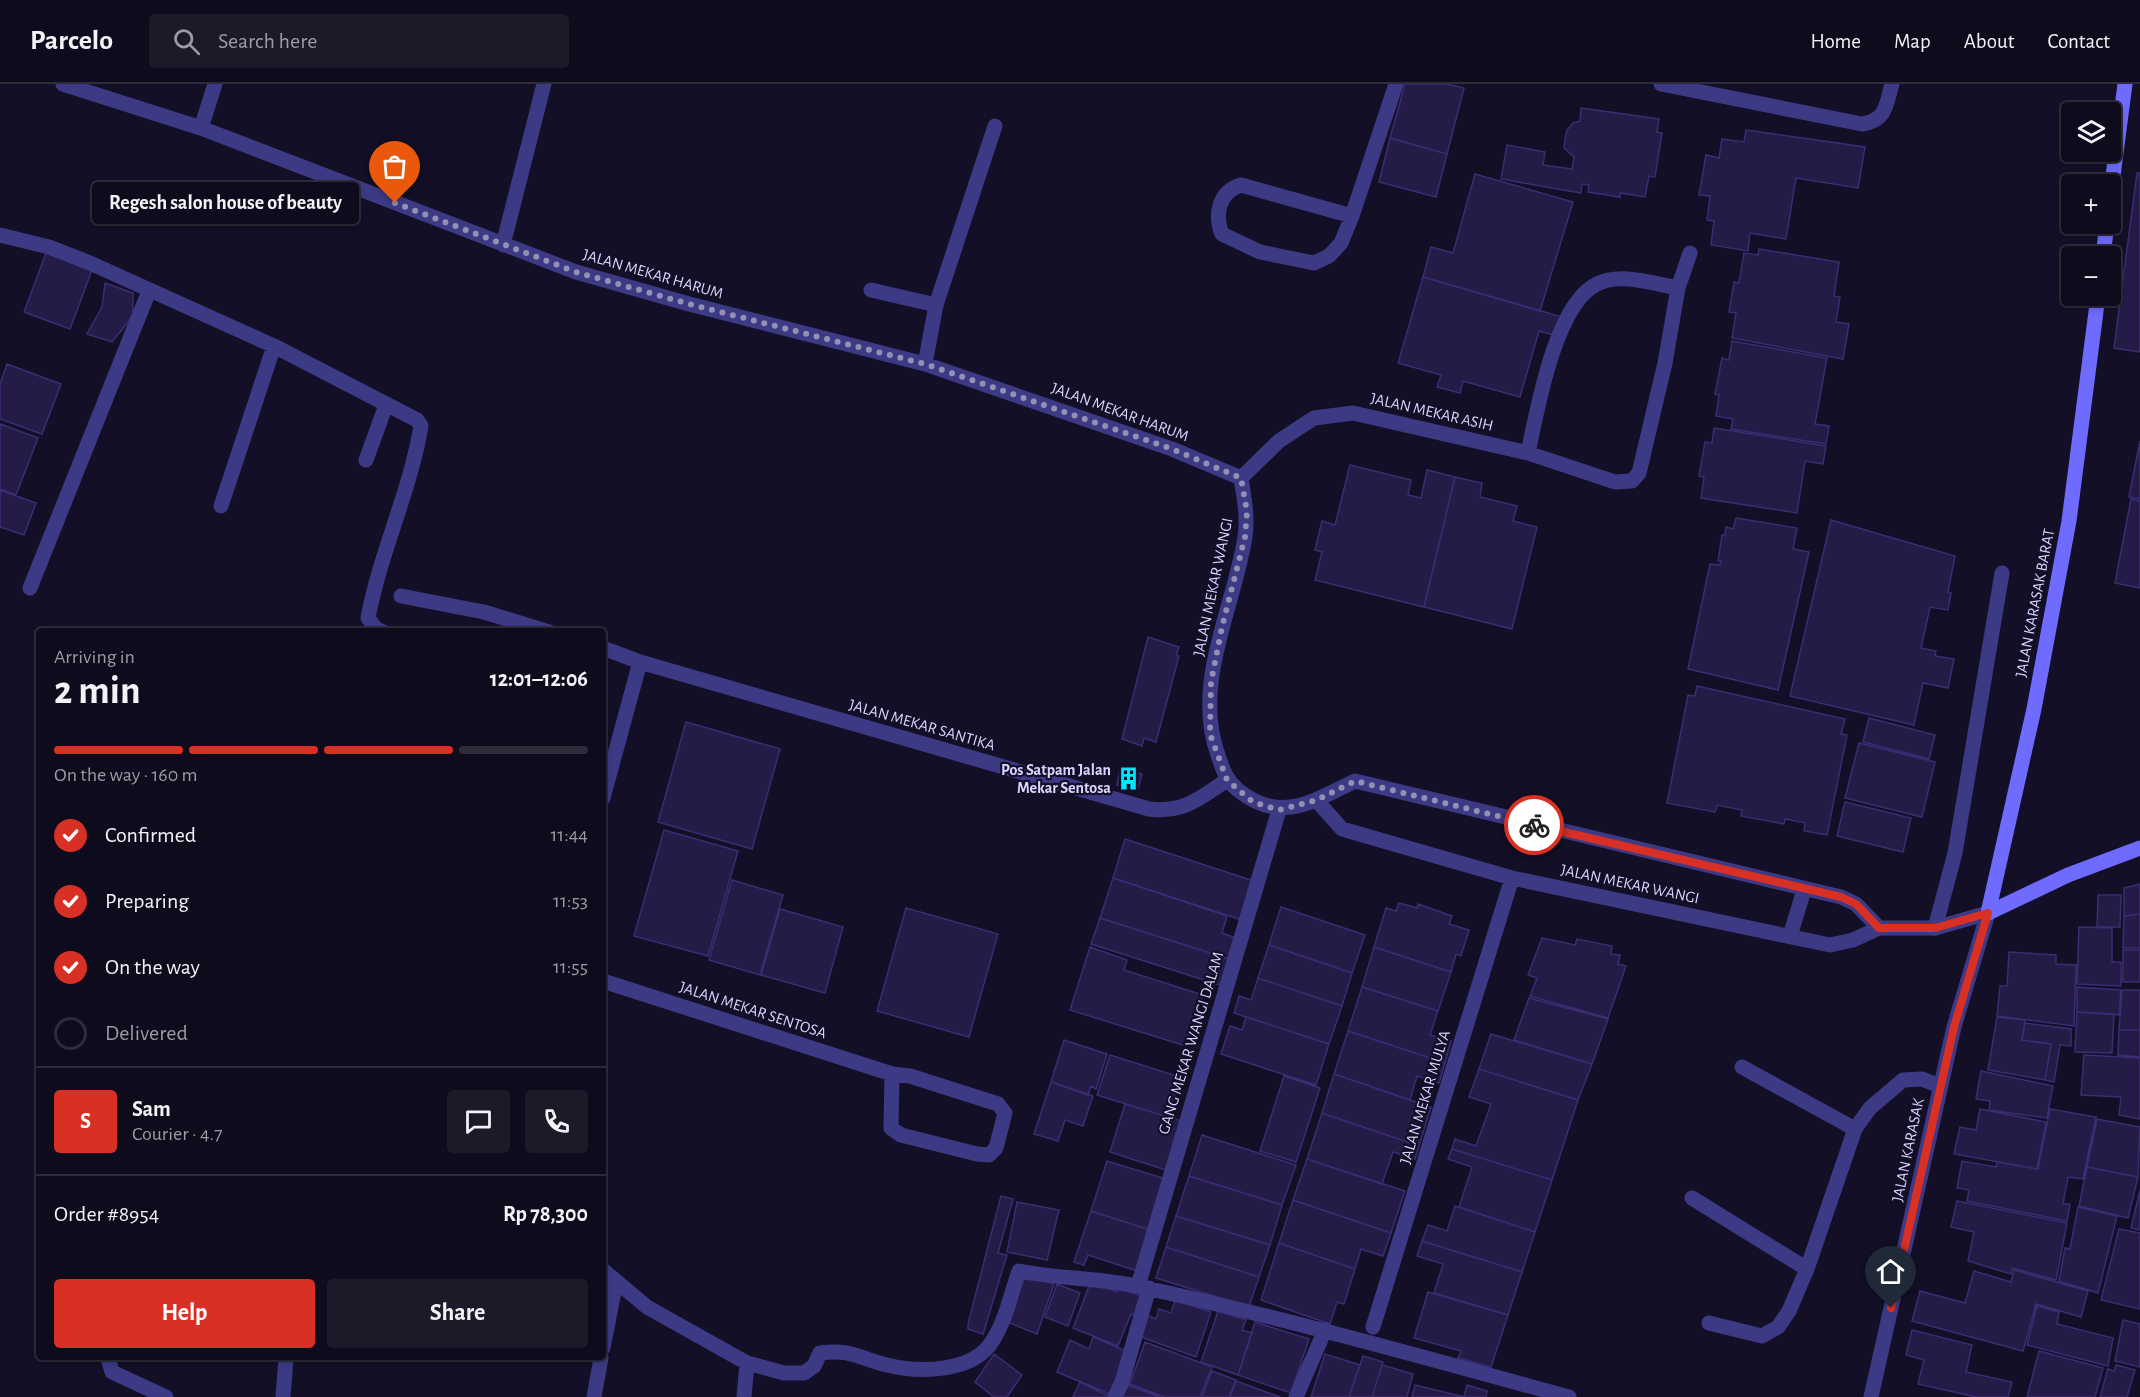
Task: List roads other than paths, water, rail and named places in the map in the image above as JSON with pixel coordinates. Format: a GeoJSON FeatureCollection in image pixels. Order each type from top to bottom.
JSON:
{"type":"FeatureCollection","features":[{"type":"Feature","properties":{"kind":"street","name":"JALAN MEKAR HARUM"},"geometry":{"type":"LineString","coordinates":[[63,84],[201,128],[576,272],[689,304],[925,364],[1172,449],[1241,478]]}},
{"type":"Feature","properties":{"kind":"street"},"geometry":{"type":"LineString","coordinates":[[201,128],[215,84]]}},
{"type":"Feature","properties":{"kind":"street"},"geometry":{"type":"LineString","coordinates":[[503,245],[544,84]]}},
{"type":"Feature","properties":{"kind":"street"},"geometry":{"type":"LineString","coordinates":[[1352,216],[1241,185],[1233,187],[1224,196],[1217,214],[1222,234],[1260,252],[1314,263],[1329,256],[1341,243],[1352,216],[1396,84]]}},
{"type":"Feature","properties":{"kind":"street"},"geometry":{"type":"LineString","coordinates":[[1661,84],[1862,124],[1874,122],[1883,116],[1892,84]]}},
{"type":"Feature","properties":{"kind":"street"},"geometry":{"type":"LineString","coordinates":[[2113,174],[2125,84]]}},
{"type":"Feature","properties":{"kind":"street"},"geometry":{"type":"LineString","coordinates":[[925,364],[936,305],[995,126]]}},
{"type":"Feature","properties":{"kind":"street"},"geometry":{"type":"LineString","coordinates":[[0,235],[50,247],[274,346],[417,420],[421,426],[415,462],[373,594],[368,618],[375,628]]}},
{"type":"Feature","properties":{"kind":"street","name":"JALAN MEKAR ASIH"},"geometry":{"type":"LineString","coordinates":[[1241,478],[1279,441],[1314,418],[1353,412],[1528,453],[1615,482],[1632,481],[1639,473],[1665,363],[1678,288],[1690,253]]}},
{"type":"Feature","properties":{"kind":"street"},"geometry":{"type":"LineString","coordinates":[[1528,453],[1546,374],[1573,304],[1597,284],[1623,279],[1678,288]]}},
{"type":"Feature","properties":{"kind":"street"},"geometry":{"type":"LineString","coordinates":[[871,290],[936,305]]}},
{"type":"Feature","properties":{"kind":"street"},"geometry":{"type":"LineString","coordinates":[[30,588],[149,291]]}},
{"type":"Feature","properties":{"kind":"street","name":"JALAN KARASAK BARAT"},"geometry":{"type":"LineString","coordinates":[[1988,913],[2034,709],[2069,521],[2097,306]]}},
{"type":"Feature","properties":{"kind":"street"},"geometry":{"type":"LineString","coordinates":[[221,506],[274,346]]}},
{"type":"Feature","properties":{"kind":"street"},"geometry":{"type":"LineString","coordinates":[[366,460],[386,405]]}},
{"type":"Feature","properties":{"kind":"street","name":"JALAN MEKAR WANGI"},"geometry":{"type":"LineString","coordinates":[[1241,478],[1247,512],[1245,537],[1222,627],[1211,682],[1210,734],[1227,780],[1253,802],[1279,810],[1317,800],[1355,781],[1841,897],[1856,904],[1879,928]]}},
{"type":"Feature","properties":{"kind":"street"},"geometry":{"type":"LineString","coordinates":[[1935,928],[1955,853],[2002,573]]}},
{"type":"Feature","properties":{"kind":"street"},"geometry":{"type":"LineString","coordinates":[[401,596],[484,612],[536,628]]}},
{"type":"Feature","properties":{"kind":"street","name":"JALAN MEKAR SANTIKA"},"geometry":{"type":"LineString","coordinates":[[606,649],[640,662],[1149,809],[1167,811],[1187,806],[1227,780]]}},
{"type":"Feature","properties":{"kind":"street"},"geometry":{"type":"LineString","coordinates":[[606,787],[640,662]]}},
{"type":"Feature","properties":{"kind":"street","name":"JALAN MEKAR WANGI"},"geometry":{"type":"LineString","coordinates":[[1317,800],[1342,829],[1512,878],[1830,945],[1853,940],[1879,928],[1935,928],[1988,913],[2068,875],[2140,848]]}},
{"type":"Feature","properties":{"kind":"street","name":"GANG MEKAR WANGI DALAM"},"geometry":{"type":"LineString","coordinates":[[1115,1397],[1122,1382],[1143,1287],[1279,810]]}},
{"type":"Feature","properties":{"kind":"street","name":"JALAN MEKAR MULYA"},"geometry":{"type":"LineString","coordinates":[[1373,1327],[1512,878]]}},
{"type":"Feature","properties":{"kind":"street"},"geometry":{"type":"LineString","coordinates":[[1790,936],[1804,890]]}},
{"type":"Feature","properties":{"kind":"street","name":"JALAN KARASAK"},"geometry":{"type":"LineString","coordinates":[[1871,1397],[1954,1027],[1988,913]]}},
{"type":"Feature","properties":{"kind":"street","name":"JALAN MEKAR SENTOSA"},"geometry":{"type":"LineString","coordinates":[[606,982],[892,1074],[910,1076],[998,1104],[1005,1113],[996,1148],[989,1155],[976,1154],[901,1135],[891,1128],[892,1074]]}},
{"type":"Feature","properties":{"kind":"street"},"geometry":{"type":"LineString","coordinates":[[1742,1067],[1855,1129]]}},
{"type":"Feature","properties":{"kind":"street"},"geometry":{"type":"LineString","coordinates":[[1709,1323],[1762,1336],[1778,1327],[1790,1311],[1808,1269],[1855,1129],[1870,1108],[1903,1080],[1922,1079],[1940,1086]]}},
{"type":"Feature","properties":{"kind":"street"},"geometry":{"type":"LineString","coordinates":[[1692,1198],[1808,1269]]}},
{"type":"Feature","properties":{"kind":"street"},"geometry":{"type":"LineString","coordinates":[[606,1273],[615,1283],[647,1307],[747,1363],[784,1373],[804,1373],[814,1366],[820,1353],[838,1350],[899,1368],[954,1368],[992,1343],[1000,1327],[1019,1270],[1050,1277],[1143,1287],[1325,1330],[1569,1397]]}},
{"type":"Feature","properties":{"kind":"street"},"geometry":{"type":"LineString","coordinates":[[606,1332],[615,1283]]}},
{"type":"Feature","properties":{"kind":"street"},"geometry":{"type":"LineString","coordinates":[[1296,1397],[1325,1330]]}},
{"type":"Feature","properties":{"kind":"street"},"geometry":{"type":"LineString","coordinates":[[109,1360],[112,1372],[166,1397]]}},
{"type":"Feature","properties":{"kind":"street"},"geometry":{"type":"LineString","coordinates":[[283,1397],[286,1360]]}},
{"type":"Feature","properties":{"kind":"street"},"geometry":{"type":"LineString","coordinates":[[594,1397],[601,1360]]}},
{"type":"Feature","properties":{"kind":"street"},"geometry":{"type":"LineString","coordinates":[[744,1397],[747,1363]]}},
{"type":"Feature","properties":{"kind":"place","name":"Regesh salon house of beauty"},"geometry":{"type":"Point","coordinates":[395,203]}},
{"type":"Feature","properties":{"kind":"place","name":"Pos Satpam Jalan Mekar Sentosa"},"geometry":{"type":"Point","coordinates":[1129,779]}}]}
